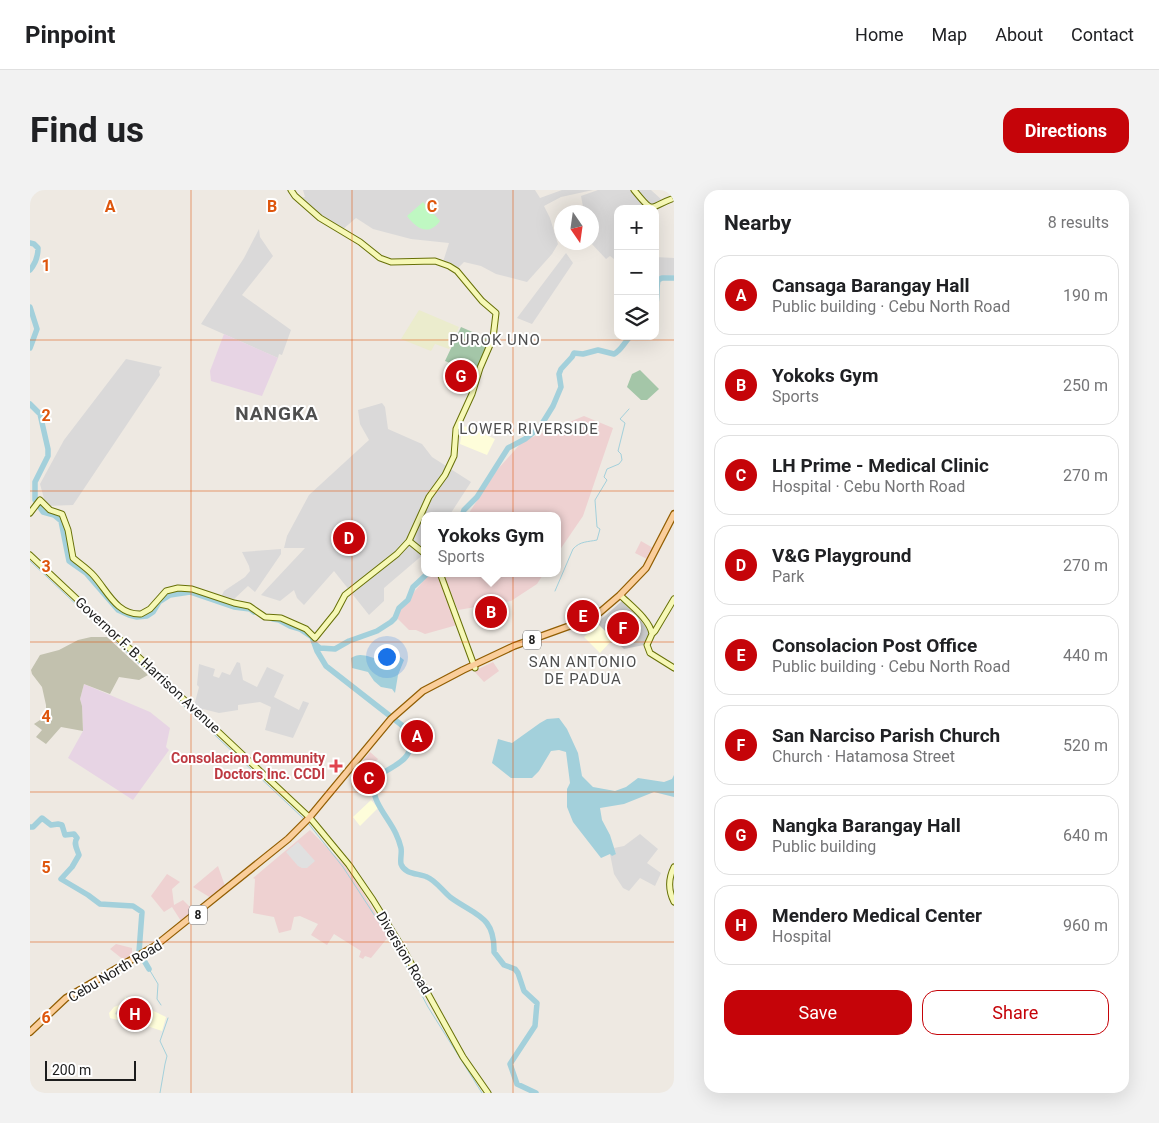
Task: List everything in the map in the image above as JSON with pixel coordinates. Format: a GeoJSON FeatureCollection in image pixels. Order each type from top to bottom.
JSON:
{"type":"FeatureCollection","features":[{"type":"Feature","properties":{"kind":"main road","name":"Cebu North Road"},"geometry":{"type":"LineString","coordinates":[[657,552],[674,514]]}},
{"type":"Feature","properties":{"kind":"main road","name":"Cebu North Road"},"geometry":{"type":"LineString","coordinates":[[30,1036],[64,1002],[141,956],[251,871],[288,839],[308,821],[394,718],[426,689],[514,646],[586,620],[622,597],[646,568],[674,522]]}},
{"type":"Feature","properties":{"kind":"main road","name":"Cebu North Road"},"geometry":{"type":"LineString","coordinates":[[30,1032],[66,998],[141,956]]}},
{"type":"Feature","properties":{"kind":"street"},"geometry":{"type":"LineString","coordinates":[[291,190],[295,196],[320,218],[360,242],[380,258],[391,262],[435,261],[457,271],[485,304],[496,312],[493,338],[480,368],[472,394],[456,429],[454,456],[445,474],[429,496],[422,512]]}},
{"type":"Feature","properties":{"kind":"street"},"geometry":{"type":"LineString","coordinates":[[634,190],[647,206],[651,208],[674,198]]}},
{"type":"Feature","properties":{"kind":"street"},"geometry":{"type":"LineString","coordinates":[[30,513],[38,502],[50,510],[62,514],[68,530],[73,558],[86,568],[115,604],[125,611],[141,614],[150,608],[166,591],[178,588],[192,589],[226,601],[249,606],[265,617],[281,618],[306,629],[315,638],[336,612],[345,595],[397,554],[409,541],[421,514]]}},
{"type":"Feature","properties":{"kind":"street"},"geometry":{"type":"LineString","coordinates":[[409,541],[421,551]]}},
{"type":"Feature","properties":{"kind":"street","name":"Governor F. B. Harrison Avenue"},"geometry":{"type":"LineString","coordinates":[[30,555],[308,821]]}},
{"type":"Feature","properties":{"kind":"street"},"geometry":{"type":"LineString","coordinates":[[442,577],[475,666]]}},
{"type":"Feature","properties":{"kind":"street"},"geometry":{"type":"LineString","coordinates":[[622,597],[632,606],[649,627],[652,634]]}},
{"type":"Feature","properties":{"kind":"street"},"geometry":{"type":"LineString","coordinates":[[674,599],[647,645],[648,650],[674,668]]}},
{"type":"Feature","properties":{"kind":"street","name":"Diversion Road"},"geometry":{"type":"LineString","coordinates":[[308,821],[349,865],[373,900],[442,1017],[463,1057],[488,1093]]}},
{"type":"Feature","properties":{"kind":"street"},"geometry":{"type":"LineString","coordinates":[[674,867],[670,876],[669,886],[674,902]]}},
{"type":"Feature","properties":{"kind":"shaded area"},"geometry":{"type":"Polygon","coordinates":[[[303,190],[535,190],[540,198],[562,190],[593,190],[561,197],[544,206],[554,231],[554,250],[527,282],[496,274],[481,266],[464,262],[458,268],[443,262],[449,243],[411,239],[373,229],[356,218],[342,230],[320,217],[299,198],[305,197],[303,190]]]}},
{"type":"Feature","properties":{"kind":"shaded area"},"geometry":{"type":"Polygon","coordinates":[[[598,190],[633,190],[646,205],[614,205],[614,259],[610,256],[606,259],[598,250],[599,205],[583,205],[581,196],[598,190]]]}},
{"type":"Feature","properties":{"kind":"shaded area"},"geometry":{"type":"Polygon","coordinates":[[[636,190],[651,190],[663,201],[653,205],[646,202],[636,190]]]}},
{"type":"Feature","properties":{"kind":"shaded area"},"geometry":{"type":"Polygon","coordinates":[[[259,229],[260,237],[273,256],[242,295],[291,330],[282,355],[279,354],[278,358],[201,324],[244,258],[259,229]]]}},
{"type":"Feature","properties":{"kind":"shaded area"},"geometry":{"type":"Polygon","coordinates":[[[566,253],[573,263],[532,324],[517,318],[566,253]]]}},
{"type":"Feature","properties":{"kind":"shaded area"},"geometry":{"type":"Polygon","coordinates":[[[659,257],[674,258],[674,275],[659,277],[659,257]]]}},
{"type":"Feature","properties":{"kind":"shaded area"},"geometry":{"type":"Polygon","coordinates":[[[419,310],[459,327],[449,349],[435,344],[431,351],[401,339],[419,310]]]}},
{"type":"Feature","properties":{"kind":"shaded area"},"geometry":{"type":"Polygon","coordinates":[[[461,327],[491,340],[479,366],[460,367],[445,361],[461,327]]]}},
{"type":"Feature","properties":{"kind":"shaded area"},"geometry":{"type":"Polygon","coordinates":[[[224,334],[278,358],[262,396],[211,381],[210,371],[224,334]]]}},
{"type":"Feature","properties":{"kind":"shaded area"},"geometry":{"type":"Polygon","coordinates":[[[126,359],[162,367],[159,371],[160,375],[73,505],[46,506],[40,484],[64,440],[126,359]]]}},
{"type":"Feature","properties":{"kind":"shaded area"},"geometry":{"type":"Polygon","coordinates":[[[640,370],[659,389],[647,400],[641,400],[627,387],[632,374],[640,370]]]}},
{"type":"Feature","properties":{"kind":"shaded area"},"geometry":{"type":"Polygon","coordinates":[[[382,403],[385,407],[388,429],[422,444],[432,457],[471,482],[452,512],[421,512],[421,556],[384,588],[384,601],[369,615],[334,571],[304,605],[297,598],[294,590],[280,601],[261,595],[305,548],[284,548],[287,536],[309,495],[369,440],[360,424],[358,410],[382,403]]]}},
{"type":"Feature","properties":{"kind":"shaded area"},"geometry":{"type":"Polygon","coordinates":[[[584,416],[613,428],[583,516],[561,548],[561,512],[470,512],[497,470],[523,441],[584,416]]]}},
{"type":"Feature","properties":{"kind":"shaded area"},"geometry":{"type":"Polygon","coordinates":[[[461,426],[469,427],[495,439],[487,455],[460,444],[461,437],[459,433],[461,426]]]}},
{"type":"Feature","properties":{"kind":"shaded area"},"geometry":{"type":"Polygon","coordinates":[[[641,541],[653,548],[647,559],[635,553],[641,541]]]}},
{"type":"Feature","properties":{"kind":"shaded area"},"geometry":{"type":"Polygon","coordinates":[[[281,549],[281,554],[255,592],[248,586],[233,600],[221,597],[224,591],[245,577],[250,571],[242,552],[281,549]]]}},
{"type":"Feature","properties":{"kind":"shaded area"},"geometry":{"type":"Polygon","coordinates":[[[427,577],[439,577],[457,625],[425,634],[416,630],[409,630],[397,618],[403,605],[427,577]]]}},
{"type":"Feature","properties":{"kind":"shaded area"},"geometry":{"type":"Polygon","coordinates":[[[444,577],[541,577],[537,584],[511,601],[458,610],[444,577]]]}},
{"type":"Feature","properties":{"kind":"shaded area"},"geometry":{"type":"Polygon","coordinates":[[[622,601],[649,630],[648,640],[644,645],[624,649],[597,623],[622,601]]]}},
{"type":"Feature","properties":{"kind":"shaded area"},"geometry":{"type":"Polygon","coordinates":[[[597,623],[613,639],[600,653],[584,637],[588,633],[584,629],[597,623]]]}},
{"type":"Feature","properties":{"kind":"shaded area"},"geometry":{"type":"Polygon","coordinates":[[[91,637],[107,637],[148,675],[139,680],[119,677],[110,694],[84,684],[80,699],[83,731],[61,727],[46,744],[36,737],[42,730],[34,724],[46,716],[46,705],[42,687],[31,670],[40,655],[59,650],[78,640],[91,637]]]}},
{"type":"Feature","properties":{"kind":"shaded area"},"geometry":{"type":"Polygon","coordinates":[[[237,662],[240,663],[243,680],[257,687],[267,667],[284,675],[274,697],[299,710],[303,701],[309,703],[293,738],[265,730],[271,707],[260,702],[238,705],[238,710],[219,713],[203,709],[202,714],[194,706],[199,687],[197,685],[199,664],[215,669],[213,676],[219,678],[222,672],[230,675],[237,662]]]}},
{"type":"Feature","properties":{"kind":"shaded area"},"geometry":{"type":"Polygon","coordinates":[[[493,662],[499,671],[484,682],[474,671],[493,662]]]}},
{"type":"Feature","properties":{"kind":"shaded area"},"geometry":{"type":"Polygon","coordinates":[[[84,684],[150,712],[170,728],[166,747],[169,750],[133,800],[68,758],[83,731],[80,699],[84,684]]]}},
{"type":"Feature","properties":{"kind":"shaded area"},"geometry":{"type":"Polygon","coordinates":[[[370,752],[378,759],[361,780],[353,773],[370,752]]]}},
{"type":"Feature","properties":{"kind":"shaded area"},"geometry":{"type":"Polygon","coordinates":[[[371,800],[378,808],[360,826],[353,817],[371,800]]]}},
{"type":"Feature","properties":{"kind":"shaded area"},"geometry":{"type":"Polygon","coordinates":[[[310,830],[346,867],[389,936],[371,958],[365,956],[363,959],[359,957],[361,951],[334,934],[327,945],[311,935],[318,924],[300,916],[294,917],[291,930],[279,933],[274,917],[253,913],[255,879],[253,878],[310,830]]]}},
{"type":"Feature","properties":{"kind":"shaded area"},"geometry":{"type":"Polygon","coordinates":[[[640,834],[658,849],[647,863],[661,873],[655,886],[640,878],[629,891],[623,888],[614,874],[610,854],[616,854],[614,848],[624,846],[640,834]]]}},
{"type":"Feature","properties":{"kind":"shaded area"},"geometry":{"type":"Polygon","coordinates":[[[298,842],[315,861],[307,868],[298,866],[286,852],[298,842]]]}},
{"type":"Feature","properties":{"kind":"shaded area"},"geometry":{"type":"Polygon","coordinates":[[[218,866],[225,886],[211,898],[193,887],[218,866]]]}},
{"type":"Feature","properties":{"kind":"shaded area"},"geometry":{"type":"Polygon","coordinates":[[[167,874],[180,882],[172,889],[174,905],[183,900],[194,911],[181,921],[172,907],[164,912],[151,896],[167,874]]]}},
{"type":"Feature","properties":{"kind":"shaded area"},"geometry":{"type":"Polygon","coordinates":[[[116,944],[132,948],[132,957],[125,961],[110,949],[116,944]]]}},
{"type":"Feature","properties":{"kind":"shaded area"},"geometry":{"type":"Polygon","coordinates":[[[125,997],[166,1017],[162,1031],[141,1024],[140,1026],[110,1018],[109,1013],[114,1007],[124,1003],[125,997]]]}},
{"type":"Feature","properties":{"kind":"shaded area"},"geometry":{"type":"Polygon","coordinates":[[[132,1001],[146,1007],[143,1013],[131,1009],[127,1018],[115,1014],[119,1007],[130,1004],[132,1001]]]}},
{"type":"Feature","properties":{"kind":"green space"},"geometry":{"type":"Polygon","coordinates":[[[423,202],[440,221],[436,226],[427,230],[418,227],[407,216],[423,202]]]}},
{"type":"Feature","properties":{"kind":"green space"},"geometry":{"type":"Polygon","coordinates":[[[350,529],[359,538],[348,548],[343,540],[340,539],[350,529]]]}},
{"type":"Feature","properties":{"kind":"water"},"geometry":{"type":"Polygon","coordinates":[[[385,653],[395,653],[404,660],[398,675],[395,693],[392,689],[381,687],[368,672],[352,668],[351,658],[355,656],[362,655],[380,659],[385,653]]]}},
{"type":"Feature","properties":{"kind":"water"},"geometry":{"type":"Polygon","coordinates":[[[559,718],[567,729],[578,753],[582,776],[593,787],[615,791],[626,787],[638,778],[664,782],[672,779],[674,775],[674,797],[654,792],[624,804],[600,808],[602,820],[610,835],[616,854],[612,856],[610,854],[601,858],[573,822],[567,807],[567,789],[570,783],[566,752],[559,750],[551,751],[539,771],[532,778],[511,778],[492,763],[498,739],[512,743],[547,719],[559,718]]]}},
{"type":"Feature","properties":{"kind":"waterway"},"geometry":{"type":"LineString","coordinates":[[30,243],[38,248],[36,260],[30,270]]}},
{"type":"Feature","properties":{"kind":"waterway"},"geometry":{"type":"LineString","coordinates":[[657,295],[658,280],[674,278]]}},
{"type":"Feature","properties":{"kind":"waterway"},"geometry":{"type":"LineString","coordinates":[[30,307],[37,329],[30,348]]}},
{"type":"Feature","properties":{"kind":"waterway"},"geometry":{"type":"LineString","coordinates":[[463,512],[477,497],[508,448],[525,439],[540,427],[553,406],[561,387],[559,374],[561,369],[574,353],[583,354],[598,350],[614,354],[628,340]]}},
{"type":"Feature","properties":{"kind":"waterway"},"geometry":{"type":"LineString","coordinates":[[30,404],[40,414],[48,449],[48,456],[35,482],[35,500],[43,512],[54,515],[61,521],[69,561],[86,573],[118,610],[137,617],[147,616],[153,612],[159,602],[170,595],[190,592],[234,607],[250,609],[254,612]]}},
{"type":"Feature","properties":{"kind":"waterway"},"geometry":{"type":"LineString","coordinates":[[555,591],[573,549],[581,543],[597,540],[600,529],[597,527],[595,500],[607,480],[604,477],[607,469],[619,464],[622,460],[621,454],[618,451],[625,423],[620,419],[629,409]]}},
{"type":"Feature","properties":{"kind":"waterway"},"geometry":{"type":"LineString","coordinates":[[30,561],[305,820]]}},
{"type":"Feature","properties":{"kind":"waterway"},"geometry":{"type":"LineString","coordinates":[[314,643],[320,648],[335,649],[349,641],[377,631],[395,618],[399,608],[408,600],[413,587],[424,577]]}},
{"type":"Feature","properties":{"kind":"waterway"},"geometry":{"type":"LineString","coordinates":[[273,619],[300,629],[312,637],[317,651],[326,666],[408,730],[410,743],[408,753],[397,765],[382,774],[374,786],[378,805],[397,837],[401,848],[401,864],[403,868],[409,872],[430,878],[450,897],[487,923],[491,930],[494,952],[504,965],[515,969],[524,991],[537,1003],[535,1026],[510,1064],[517,1084],[536,1093]]}},
{"type":"Feature","properties":{"kind":"waterway"},"geometry":{"type":"LineString","coordinates":[[30,827],[33,827],[42,818],[51,825],[62,825],[65,835],[74,834],[77,838],[75,844],[79,855],[72,867],[61,879],[100,904],[133,906],[142,912],[139,952],[149,969]]}},
{"type":"Feature","properties":{"kind":"waterway"},"geometry":{"type":"LineString","coordinates":[[308,823],[343,867],[401,956],[428,1007],[482,1093]]}},
{"type":"Feature","properties":{"kind":"waterway"},"geometry":{"type":"LineString","coordinates":[[149,969],[158,984],[157,999],[161,1005]]}},
{"type":"Feature","properties":{"kind":"waterway"},"geometry":{"type":"LineString","coordinates":[[160,1093],[167,1056],[160,1041],[168,1018]]}},
{"type":"Feature","properties":{"kind":"place","name":"Nangka Barangay Hall"},"geometry":{"type":"Point","coordinates":[461,376]}},
{"type":"Feature","properties":{"kind":"place","name":"V&G Playground"},"geometry":{"type":"Point","coordinates":[349,538]}},
{"type":"Feature","properties":{"kind":"place","name":"Yokoks Gym"},"geometry":{"type":"Point","coordinates":[491,612]}},
{"type":"Feature","properties":{"kind":"place","name":"Consolacion Post Office"},"geometry":{"type":"Point","coordinates":[583,616]}},
{"type":"Feature","properties":{"kind":"place","name":"San Narciso Parish Church"},"geometry":{"type":"Point","coordinates":[623,628]}},
{"type":"Feature","properties":{"kind":"place","name":"Cansaga Barangay Hall"},"geometry":{"type":"Point","coordinates":[417,736]}},
{"type":"Feature","properties":{"kind":"place","name":"Consolacion Community Doctors Inc. CCDI"},"geometry":{"type":"Point","coordinates":[336,766]}},
{"type":"Feature","properties":{"kind":"place","name":"LH Prime - Medical Clinic"},"geometry":{"type":"Point","coordinates":[369,778]}},
{"type":"Feature","properties":{"kind":"place","name":"Mendero Medical Center"},"geometry":{"type":"Point","coordinates":[135,1014]}},
{"type":"Feature","properties":{"kind":"district","name":"PUROK UNO"},"geometry":{"type":"Point","coordinates":[495,340]}},
{"type":"Feature","properties":{"kind":"district","name":"NANGKA"},"geometry":{"type":"Point","coordinates":[277,413]}},
{"type":"Feature","properties":{"kind":"district","name":"LOWER RIVERSIDE"},"geometry":{"type":"Point","coordinates":[529,429]}},
{"type":"Feature","properties":{"kind":"district","name":"SAN ANTONIO DE PADUA"},"geometry":{"type":"Point","coordinates":[583,670]}}]}
